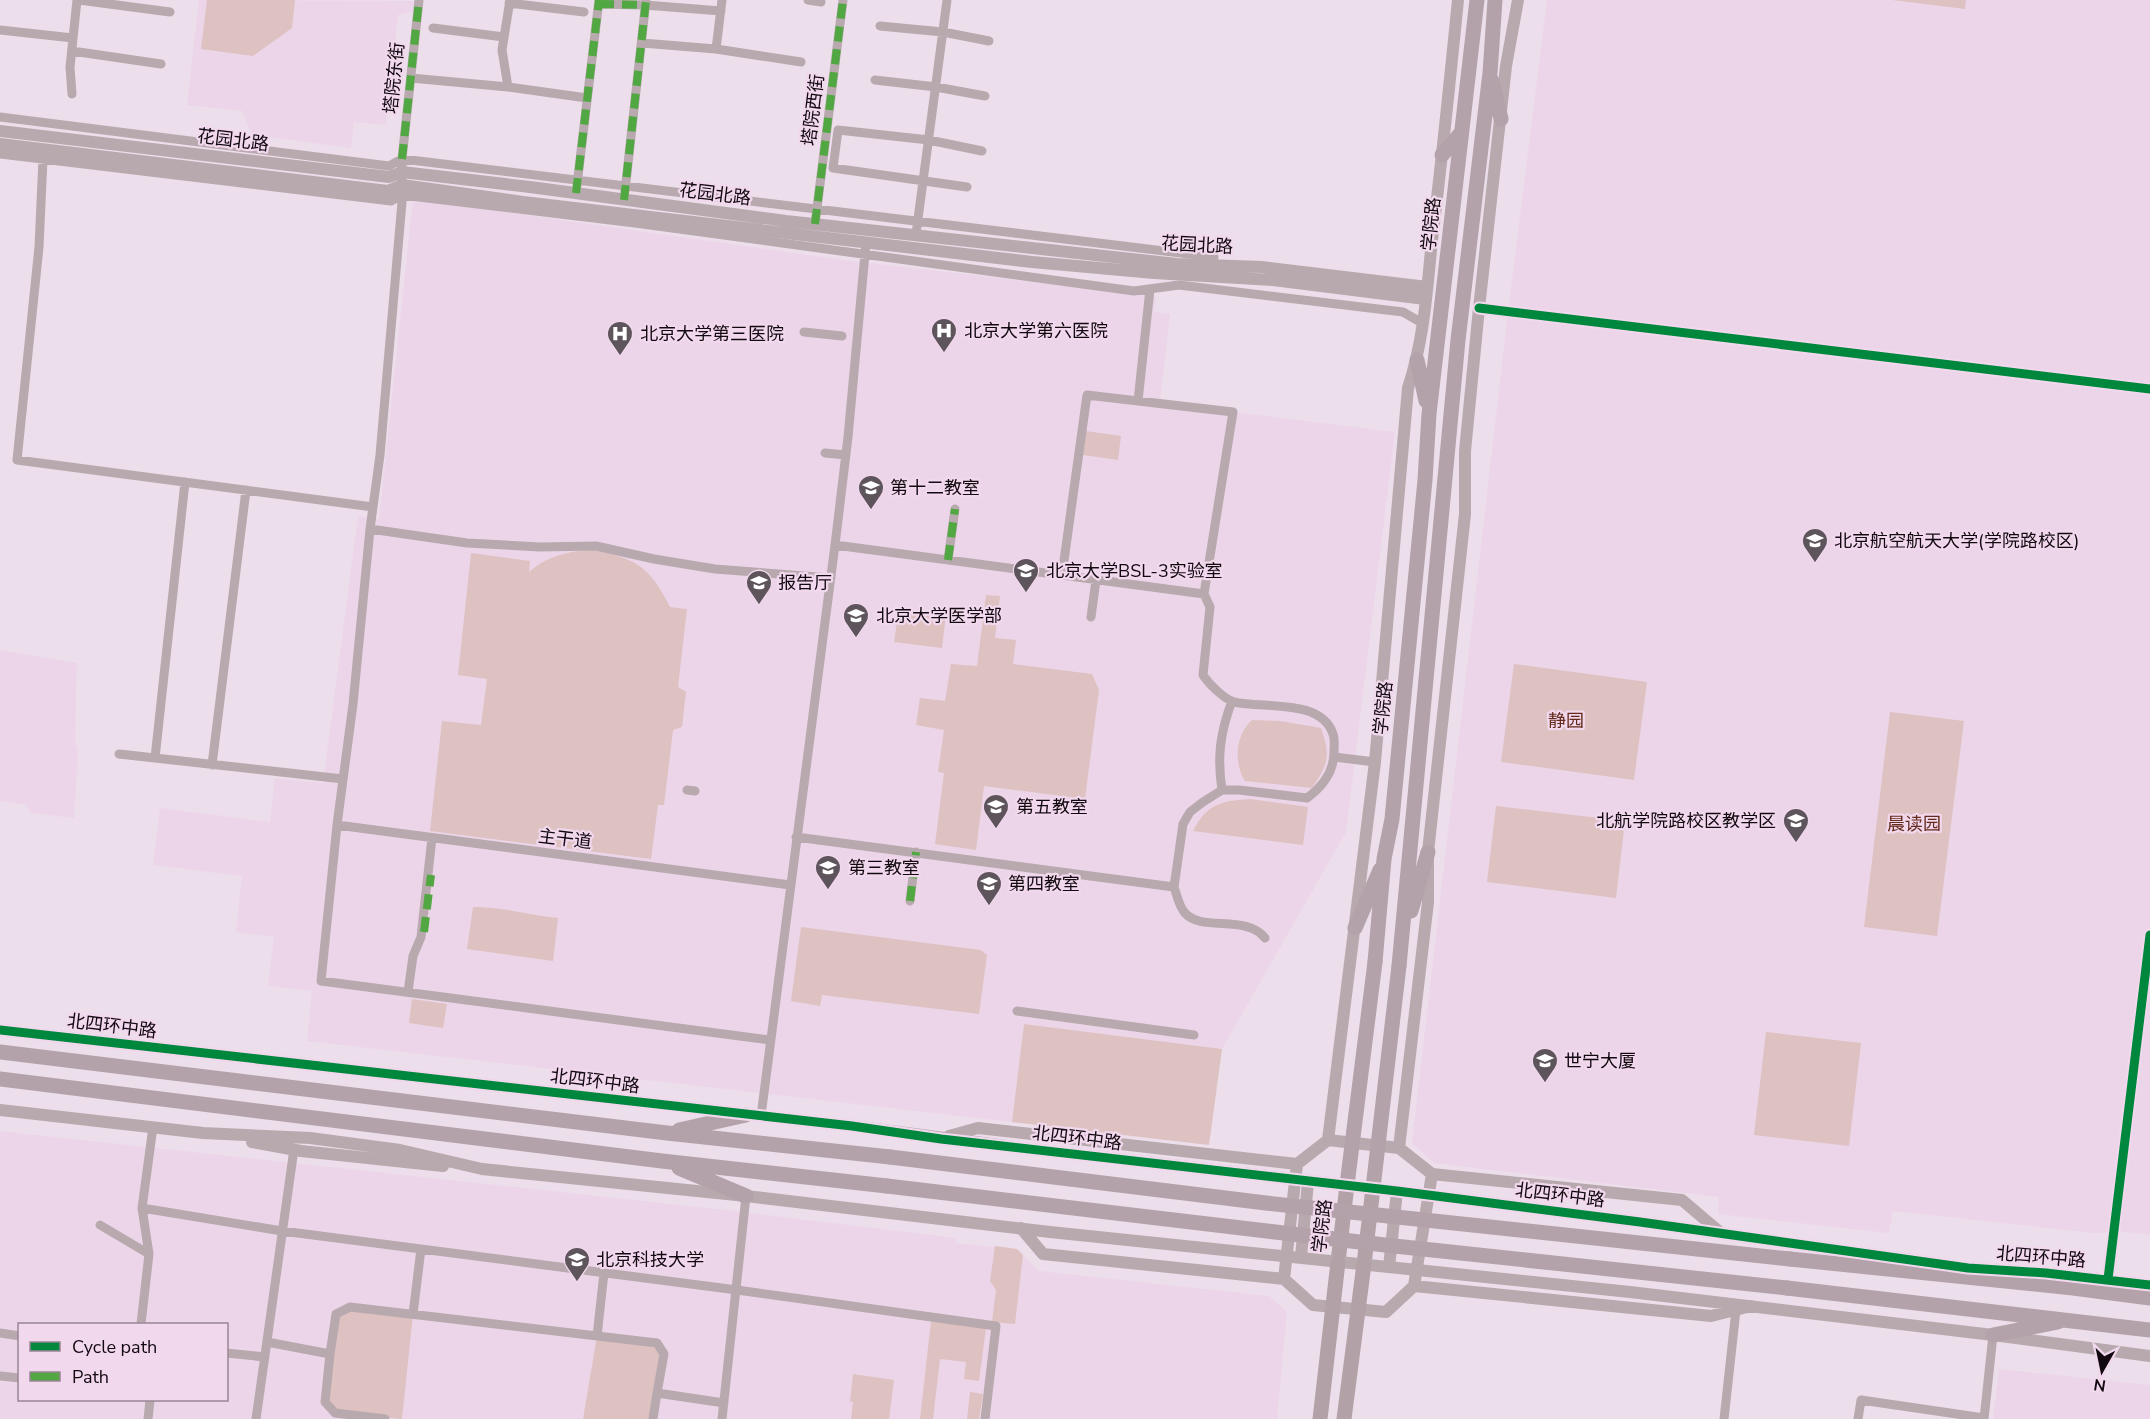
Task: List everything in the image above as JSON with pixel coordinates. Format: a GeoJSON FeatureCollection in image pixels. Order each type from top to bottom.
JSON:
{"type":"FeatureCollection","features":[{"type":"Feature","properties":{"kind":"highway","name":"学院路"},"geometry":{"type":"LineString","coordinates":[[1347,1185],[1384,859],[1392,819],[1425,480],[1429,414],[1477,0]]}},
{"type":"Feature","properties":{"kind":"highway"},"geometry":{"type":"LineString","coordinates":[[1373,1188],[1403,937],[1458,340],[1490,73],[1495,0]]}},
{"type":"Feature","properties":{"kind":"highway"},"geometry":{"type":"LineString","coordinates":[[1490,73],[1501,119]]}},
{"type":"Feature","properties":{"kind":"highway"},"geometry":{"type":"LineString","coordinates":[[1442,155],[1461,133]]}},
{"type":"Feature","properties":{"kind":"highway"},"geometry":{"type":"LineString","coordinates":[[1417,360],[1429,414]]}},
{"type":"Feature","properties":{"kind":"highway"},"geometry":{"type":"LineString","coordinates":[[1403,937],[1428,852]]}},
{"type":"Feature","properties":{"kind":"highway"},"geometry":{"type":"LineString","coordinates":[[1355,928],[1384,859]]}},
{"type":"Feature","properties":{"kind":"highway","name":"北四环中路"},"geometry":{"type":"LineString","coordinates":[[3,1052],[667,1133],[890,1157],[1278,1204],[2150,1298]]}},
{"type":"Feature","properties":{"kind":"highway"},"geometry":{"type":"LineString","coordinates":[[3,1080],[662,1161],[1384,1245],[2073,1319],[2150,1330]]}},
{"type":"Feature","properties":{"kind":"highway"},"geometry":{"type":"LineString","coordinates":[[667,1133],[753,1116]]}},
{"type":"Feature","properties":{"kind":"highway"},"geometry":{"type":"LineString","coordinates":[[662,1161],[746,1196]]}},
{"type":"Feature","properties":{"kind":"highway"},"geometry":{"type":"LineString","coordinates":[[1968,1268],[2073,1288]]}},
{"type":"Feature","properties":{"kind":"highway"},"geometry":{"type":"LineString","coordinates":[[1993,1335],[2073,1319]]}},
{"type":"Feature","properties":{"kind":"main road","name":"学院路"},"geometry":{"type":"LineString","coordinates":[[1320,1419],[1347,1185]]}},
{"type":"Feature","properties":{"kind":"main road"},"geometry":{"type":"LineString","coordinates":[[1344,1419],[1373,1188]]}},
{"type":"Feature","properties":{"kind":"street"},"geometry":{"type":"LineString","coordinates":[[72,94],[70,67],[78,0],[170,12]]}},
{"type":"Feature","properties":{"kind":"street","name":"塔院东街"},"geometry":{"type":"LineString","coordinates":[[408,992],[321,981],[381,445],[402,184],[402,159],[419,0]]}},
{"type":"Feature","properties":{"kind":"street"},"geometry":{"type":"LineString","coordinates":[[716,49],[722,0]]}},
{"type":"Feature","properties":{"kind":"street"},"geometry":{"type":"LineString","coordinates":[[808,0],[821,2]]}},
{"type":"Feature","properties":{"kind":"street","name":"塔院西街"},"geometry":{"type":"LineString","coordinates":[[815,224],[843,0]]}},
{"type":"Feature","properties":{"kind":"street"},"geometry":{"type":"LineString","coordinates":[[917,228],[947,0]]}},
{"type":"Feature","properties":{"kind":"street","name":"学院路"},"geometry":{"type":"LineString","coordinates":[[1328,1140],[1375,762],[1408,388],[1417,360],[1426,293],[1458,0]]}},
{"type":"Feature","properties":{"kind":"street"},"geometry":{"type":"LineString","coordinates":[[1398,1148],[1428,902],[1428,852],[1465,514],[1465,451],[1506,66],[1518,0]]}},
{"type":"Feature","properties":{"kind":"street"},"geometry":{"type":"LineString","coordinates":[[508,87],[502,50],[510,2],[584,12]]}},
{"type":"Feature","properties":{"kind":"street"},"geometry":{"type":"LineString","coordinates":[[576,187],[599,2],[646,2],[721,11]]}},
{"type":"Feature","properties":{"kind":"street"},"geometry":{"type":"LineString","coordinates":[[624,200],[646,2]]}},
{"type":"Feature","properties":{"kind":"street"},"geometry":{"type":"LineString","coordinates":[[880,26],[943,32],[989,41]]}},
{"type":"Feature","properties":{"kind":"street"},"geometry":{"type":"LineString","coordinates":[[433,28],[504,37]]}},
{"type":"Feature","properties":{"kind":"street"},"geometry":{"type":"LineString","coordinates":[[0,30],[74,38]]}},
{"type":"Feature","properties":{"kind":"street"},"geometry":{"type":"LineString","coordinates":[[642,43],[716,49],[801,62]]}},
{"type":"Feature","properties":{"kind":"street"},"geometry":{"type":"LineString","coordinates":[[72,51],[161,64]]}},
{"type":"Feature","properties":{"kind":"street"},"geometry":{"type":"LineString","coordinates":[[411,78],[508,87],[587,98]]}},
{"type":"Feature","properties":{"kind":"street"},"geometry":{"type":"LineString","coordinates":[[875,80],[936,87],[985,96]]}},
{"type":"Feature","properties":{"kind":"street"},"geometry":{"type":"LineString","coordinates":[[0,117],[389,165],[402,159],[576,187],[625,187],[817,209],[917,228],[1214,256]]}},
{"type":"Feature","properties":{"kind":"street"},"geometry":{"type":"LineString","coordinates":[[967,187],[833,168],[838,130],[928,140],[982,151]]}},
{"type":"Feature","properties":{"kind":"street","name":"花园北路"},"geometry":{"type":"LineString","coordinates":[[0,131],[389,177],[402,184],[865,249],[1426,293]]}},
{"type":"Feature","properties":{"kind":"street","name":"花园北路"},"geometry":{"type":"LineString","coordinates":[[0,144],[45,154],[388,190],[402,184],[576,187],[624,200],[815,224],[917,228],[1177,264],[1262,267],[1426,293]]}},
{"type":"Feature","properties":{"kind":"street"},"geometry":{"type":"LineString","coordinates":[[0,154],[45,154],[39,247],[17,460],[373,507]]}},
{"type":"Feature","properties":{"kind":"street"},"geometry":{"type":"LineString","coordinates":[[753,1116],[770,1040],[836,545],[865,249],[1134,291],[1179,285],[1403,312],[1422,323]]}},
{"type":"Feature","properties":{"kind":"street"},"geometry":{"type":"LineString","coordinates":[[1138,401],[1150,289]]}},
{"type":"Feature","properties":{"kind":"street"},"geometry":{"type":"LineString","coordinates":[[804,333],[842,336]]}},
{"type":"Feature","properties":{"kind":"street"},"geometry":{"type":"LineString","coordinates":[[1062,575],[1087,395],[1233,412],[1204,594],[1210,607],[1203,675],[1208,682],[1232,701],[1311,711],[1326,721],[1334,735],[1334,757],[1324,782],[1307,798],[1222,790],[1190,812],[1183,824],[1174,887],[1183,911],[1189,917],[1202,921],[1250,927],[1260,931],[1265,938]]}},
{"type":"Feature","properties":{"kind":"street"},"geometry":{"type":"LineString","coordinates":[[825,453],[846,455]]}},
{"type":"Feature","properties":{"kind":"street"},"geometry":{"type":"LineString","coordinates":[[155,758],[185,482]]}},
{"type":"Feature","properties":{"kind":"street"},"geometry":{"type":"LineString","coordinates":[[212,765],[246,490]]}},
{"type":"Feature","properties":{"kind":"street"},"geometry":{"type":"LineString","coordinates":[[948,560],[955,509]]}},
{"type":"Feature","properties":{"kind":"street"},"geometry":{"type":"LineString","coordinates":[[370,529],[467,543],[540,547],[596,546],[715,569],[831,578]]}},
{"type":"Feature","properties":{"kind":"street"},"geometry":{"type":"LineString","coordinates":[[836,545],[1204,594]]}},
{"type":"Feature","properties":{"kind":"street"},"geometry":{"type":"LineString","coordinates":[[1091,616],[1096,580]]}},
{"type":"Feature","properties":{"kind":"street"},"geometry":{"type":"LineString","coordinates":[[1222,790],[1219,769],[1222,727],[1232,701]]}},
{"type":"Feature","properties":{"kind":"street"},"geometry":{"type":"LineString","coordinates":[[119,754],[343,779]]}},
{"type":"Feature","properties":{"kind":"street"},"geometry":{"type":"LineString","coordinates":[[1334,757],[1375,762]]}},
{"type":"Feature","properties":{"kind":"street","name":"主干道"},"geometry":{"type":"LineString","coordinates":[[337,825],[790,885]]}},
{"type":"Feature","properties":{"kind":"street"},"geometry":{"type":"LineString","coordinates":[[796,837],[1174,887]]}},
{"type":"Feature","properties":{"kind":"street"},"geometry":{"type":"LineString","coordinates":[[432,838],[421,937],[412,956],[408,992],[770,1040]]}},
{"type":"Feature","properties":{"kind":"street"},"geometry":{"type":"LineString","coordinates":[[909,901],[916,852]]}},
{"type":"Feature","properties":{"kind":"street"},"geometry":{"type":"LineString","coordinates":[[1017,1011],[1194,1035]]}},
{"type":"Feature","properties":{"kind":"street","name":"北四环中路"},"geometry":{"type":"LineString","coordinates":[[0,1030],[852,1126],[941,1139],[1397,1191],[1968,1268],[2046,1273],[2150,1285]]}},
{"type":"Feature","properties":{"kind":"street"},"geometry":{"type":"LineString","coordinates":[[0,1110],[203,1133],[294,1149],[401,1163],[746,1196],[1050,1232],[1630,1292],[2150,1356]]}},
{"type":"Feature","properties":{"kind":"street"},"geometry":{"type":"LineString","coordinates":[[141,1323],[149,1254],[142,1208],[153,1127]]}},
{"type":"Feature","properties":{"kind":"street"},"geometry":{"type":"LineString","coordinates":[[941,1139],[978,1128],[1297,1164],[1328,1140],[1398,1148],[1432,1174],[1682,1200],[1722,1234]]}},
{"type":"Feature","properties":{"kind":"street"},"geometry":{"type":"LineString","coordinates":[[203,1133],[310,1138],[400,1150],[482,1169]]}},
{"type":"Feature","properties":{"kind":"street"},"geometry":{"type":"LineString","coordinates":[[256,1419],[294,1149]]}},
{"type":"Feature","properties":{"kind":"street"},"geometry":{"type":"LineString","coordinates":[[1284,1279],[1297,1164]]}},
{"type":"Feature","properties":{"kind":"street"},"geometry":{"type":"LineString","coordinates":[[1021,1228],[1043,1254],[1284,1279],[1313,1305],[1386,1312],[1414,1286],[1432,1174]]}},
{"type":"Feature","properties":{"kind":"street"},"geometry":{"type":"LineString","coordinates":[[1301,1257],[1308,1182]]}},
{"type":"Feature","properties":{"kind":"street"},"geometry":{"type":"LineString","coordinates":[[1389,1267],[1397,1191]]}},
{"type":"Feature","properties":{"kind":"street"},"geometry":{"type":"LineString","coordinates":[[722,1419],[746,1196]]}},
{"type":"Feature","properties":{"kind":"street"},"geometry":{"type":"LineString","coordinates":[[142,1208],[282,1232],[737,1290],[996,1326],[986,1419]]}},
{"type":"Feature","properties":{"kind":"street"},"geometry":{"type":"LineString","coordinates":[[100,1226],[149,1254]]}},
{"type":"Feature","properties":{"kind":"street"},"geometry":{"type":"LineString","coordinates":[[413,1314],[421,1249]]}},
{"type":"Feature","properties":{"kind":"street"},"geometry":{"type":"LineString","coordinates":[[597,1336],[604,1273]]}},
{"type":"Feature","properties":{"kind":"street"},"geometry":{"type":"LineString","coordinates":[[1414,1286],[1711,1316],[1751,1306]]}},
{"type":"Feature","properties":{"kind":"street"},"geometry":{"type":"LineString","coordinates":[[385,1419],[335,1413],[325,1402],[336,1314],[350,1306],[657,1343],[664,1354],[653,1419]]}},
{"type":"Feature","properties":{"kind":"street"},"geometry":{"type":"LineString","coordinates":[[1724,1419],[1736,1310]]}},
{"type":"Feature","properties":{"kind":"street"},"geometry":{"type":"LineString","coordinates":[[0,1334],[18,1336]]}},
{"type":"Feature","properties":{"kind":"street"},"geometry":{"type":"LineString","coordinates":[[1858,1419],[1861,1400],[1984,1418],[1993,1335]]}},
{"type":"Feature","properties":{"kind":"street"},"geometry":{"type":"LineString","coordinates":[[267,1341],[330,1354]]}},
{"type":"Feature","properties":{"kind":"street"},"geometry":{"type":"LineString","coordinates":[[228,1353],[265,1357]]}},
{"type":"Feature","properties":{"kind":"street"},"geometry":{"type":"LineString","coordinates":[[0,1376],[18,1378]]}},
{"type":"Feature","properties":{"kind":"street"},"geometry":{"type":"LineString","coordinates":[[657,1393],[724,1403]]}},
{"type":"Feature","properties":{"kind":"street"},"geometry":{"type":"LineString","coordinates":[[148,1419],[150,1401]]}},
{"type":"Feature","properties":{"kind":"shaded area"},"geometry":{"type":"Polygon","coordinates":[[[199,0],[416,1],[415,11],[398,15],[386,125],[354,122],[351,148],[252,135],[242,111],[187,105],[199,0]]]}},
{"type":"Feature","properties":{"kind":"shaded area","name":"北京航空航天大学(学院路校区)"},"geometry":{"type":"Polygon","coordinates":[[[1547,0],[2150,0],[2150,1235],[2127,1232],[2094,1233],[1893,1211],[1889,1233],[1718,1214],[1719,1197],[1434,1163],[1412,1143],[1508,312],[1547,0]]]}},
{"type":"Feature","properties":{"kind":"shaded area","name":"北京大学医学部"},"geometry":{"type":"Polygon","coordinates":[[[413,199],[851,261],[1156,296],[1154,312],[1170,314],[1160,403],[1395,432],[1346,832],[1222,1049],[1024,1024],[1012,1122],[307,1041],[312,991],[268,986],[274,937],[236,932],[242,876],[153,865],[160,808],[270,822],[275,778],[323,783],[358,516],[379,519],[413,199]]]}},
{"type":"Feature","properties":{"kind":"shaded area"},"geometry":{"type":"Polygon","coordinates":[[[0,650],[77,663],[75,740],[78,753],[74,818],[31,813],[26,805],[0,801],[0,650]]]}},
{"type":"Feature","properties":{"kind":"shaded area","name":"北京科技大学"},"geometry":{"type":"Polygon","coordinates":[[[0,1131],[734,1211],[956,1238],[956,1243],[1017,1249],[1039,1271],[1269,1296],[1287,1312],[1277,1419],[0,1419],[0,1131]]]}},
{"type":"Feature","properties":{"kind":"shaded area"},"geometry":{"type":"Polygon","coordinates":[[[1999,1369],[2150,1385],[2150,1419],[1993,1419],[1999,1369]]]}},
{"type":"Feature","properties":{"kind":"green space"},"geometry":{"type":"Polygon","coordinates":[[[207,0],[295,0],[292,28],[253,56],[201,49],[207,0]]]}},
{"type":"Feature","properties":{"kind":"green space"},"geometry":{"type":"Polygon","coordinates":[[[1892,0],[1966,0],[1965,9],[1892,0]]]}},
{"type":"Feature","properties":{"kind":"green space"},"geometry":{"type":"Polygon","coordinates":[[[1086,431],[1121,436],[1118,460],[1083,455],[1086,431]]]}},
{"type":"Feature","properties":{"kind":"green space"},"geometry":{"type":"Polygon","coordinates":[[[592,550],[620,557],[640,566],[656,582],[670,607],[687,609],[678,687],[686,692],[682,727],[673,730],[664,805],[658,805],[651,859],[430,831],[442,721],[481,725],[487,679],[458,675],[471,553],[530,561],[529,572],[559,555],[592,550]]]}},
{"type":"Feature","properties":{"kind":"green space"},"geometry":{"type":"Polygon","coordinates":[[[986,595],[1000,596],[995,638],[1016,640],[1013,664],[1092,674],[1099,690],[1085,799],[984,786],[976,850],[935,844],[944,773],[938,772],[944,730],[916,725],[920,698],[945,701],[951,664],[977,666],[986,595]]]}},
{"type":"Feature","properties":{"kind":"green space"},"geometry":{"type":"Polygon","coordinates":[[[899,608],[946,615],[942,648],[894,642],[899,608]]]}},
{"type":"Feature","properties":{"kind":"green space","name":"静园"},"geometry":{"type":"Polygon","coordinates":[[[1514,664],[1647,682],[1634,780],[1501,762],[1514,664]]]}},
{"type":"Feature","properties":{"kind":"green space","name":"晨读园"},"geometry":{"type":"Polygon","coordinates":[[[1890,712],[1964,721],[1937,936],[1864,927],[1890,712]]]}},
{"type":"Feature","properties":{"kind":"green space"},"geometry":{"type":"Polygon","coordinates":[[[1252,720],[1280,721],[1321,728],[1326,746],[1326,760],[1312,788],[1245,781],[1239,765],[1238,749],[1242,733],[1252,720]]]}},
{"type":"Feature","properties":{"kind":"green space"},"geometry":{"type":"Polygon","coordinates":[[[1250,799],[1308,807],[1303,845],[1193,831],[1204,815],[1216,806],[1230,801],[1250,799]]]}},
{"type":"Feature","properties":{"kind":"green space"},"geometry":{"type":"Polygon","coordinates":[[[1496,806],[1625,821],[1616,898],[1487,882],[1496,806]]]}},
{"type":"Feature","properties":{"kind":"green space"},"geometry":{"type":"Polygon","coordinates":[[[473,907],[558,918],[553,961],[467,949],[473,907]]]}},
{"type":"Feature","properties":{"kind":"green space"},"geometry":{"type":"Polygon","coordinates":[[[801,927],[981,950],[987,955],[979,1014],[822,995],[820,1006],[791,1001],[801,927]]]}},
{"type":"Feature","properties":{"kind":"green space"},"geometry":{"type":"Polygon","coordinates":[[[412,999],[447,1004],[443,1028],[409,1023],[412,999]]]}},
{"type":"Feature","properties":{"kind":"green space"},"geometry":{"type":"Polygon","coordinates":[[[1024,1024],[1222,1049],[1209,1145],[1012,1122],[1024,1024]]]}},
{"type":"Feature","properties":{"kind":"green space"},"geometry":{"type":"Polygon","coordinates":[[[1766,1032],[1861,1043],[1849,1146],[1754,1135],[1766,1032]]]}},
{"type":"Feature","properties":{"kind":"green space"},"geometry":{"type":"Polygon","coordinates":[[[995,1246],[1017,1249],[1023,1255],[1015,1324],[992,1322],[996,1290],[990,1281],[995,1246]]]}},
{"type":"Feature","properties":{"kind":"green space"},"geometry":{"type":"Polygon","coordinates":[[[350,1307],[413,1314],[402,1419],[335,1413],[325,1402],[336,1314],[350,1307]]]}},
{"type":"Feature","properties":{"kind":"green space"},"geometry":{"type":"Polygon","coordinates":[[[931,1321],[986,1328],[979,1381],[964,1379],[966,1362],[940,1359],[933,1419],[920,1419],[931,1321]]]}},
{"type":"Feature","properties":{"kind":"green space"},"geometry":{"type":"Polygon","coordinates":[[[597,1336],[657,1343],[664,1354],[653,1419],[583,1419],[597,1336]]]}},
{"type":"Feature","properties":{"kind":"green space"},"geometry":{"type":"Polygon","coordinates":[[[853,1374],[894,1380],[889,1419],[851,1419],[853,1374]]]}},
{"type":"Feature","properties":{"kind":"green space"},"geometry":{"type":"Polygon","coordinates":[[[970,1392],[983,1394],[979,1419],[967,1419],[970,1392]]]}},
{"type":"Feature","properties":{"kind":"marked path"},"geometry":{"type":"LineString","coordinates":[[402,159],[419,0]]}},
{"type":"Feature","properties":{"kind":"marked path"},"geometry":{"type":"LineString","coordinates":[[576,193],[599,0]]}},
{"type":"Feature","properties":{"kind":"marked path"},"geometry":{"type":"LineString","coordinates":[[624,200],[646,0]]}},
{"type":"Feature","properties":{"kind":"marked path"},"geometry":{"type":"LineString","coordinates":[[815,224],[843,0]]}},
{"type":"Feature","properties":{"kind":"marked path"},"geometry":{"type":"LineString","coordinates":[[599,4],[645,5]]}},
{"type":"Feature","properties":{"kind":"marked path"},"geometry":{"type":"LineString","coordinates":[[948,560],[955,509]]}},
{"type":"Feature","properties":{"kind":"marked path"},"geometry":{"type":"LineString","coordinates":[[910,901],[916,852]]}},
{"type":"Feature","properties":{"kind":"marked path"},"geometry":{"type":"LineString","coordinates":[[424,932],[431,875]]}},
{"type":"Feature","properties":{"kind":"cycle path"},"geometry":{"type":"LineString","coordinates":[[1479,308],[2150,389]]}},
{"type":"Feature","properties":{"kind":"cycle path"},"geometry":{"type":"LineString","coordinates":[[2108,1279],[2150,935]]}},
{"type":"Feature","properties":{"kind":"cycle path"},"geometry":{"type":"LineString","coordinates":[[0,1030],[852,1126],[941,1139],[1397,1191],[1968,1268],[2046,1273],[2150,1285]]}},
{"type":"Feature","properties":{"kind":"place","name":"北京大学第六医院"},"geometry":{"type":"Point","coordinates":[944,354]}},
{"type":"Feature","properties":{"kind":"place","name":"北京大学第三医院"},"geometry":{"type":"Point","coordinates":[620,357]}},
{"type":"Feature","properties":{"kind":"place","name":"第十二教室"},"geometry":{"type":"Point","coordinates":[871,511]}},
{"type":"Feature","properties":{"kind":"place","name":"北京航空航天大学(学院路校区)"},"geometry":{"type":"Point","coordinates":[1815,564]}},
{"type":"Feature","properties":{"kind":"place","name":"北京大学BSL-3实验室"},"geometry":{"type":"Point","coordinates":[1026,594]}},
{"type":"Feature","properties":{"kind":"place","name":"报告厅"},"geometry":{"type":"Point","coordinates":[759,606]}},
{"type":"Feature","properties":{"kind":"place","name":"北京大学医学部"},"geometry":{"type":"Point","coordinates":[856,639]}},
{"type":"Feature","properties":{"kind":"place","name":"第五教室"},"geometry":{"type":"Point","coordinates":[996,830]}},
{"type":"Feature","properties":{"kind":"place","name":"北航学院路校区教学区"},"geometry":{"type":"Point","coordinates":[1796,844]}},
{"type":"Feature","properties":{"kind":"place","name":"第三教室"},"geometry":{"type":"Point","coordinates":[828,891]}},
{"type":"Feature","properties":{"kind":"place","name":"第四教室"},"geometry":{"type":"Point","coordinates":[989,907]}},
{"type":"Feature","properties":{"kind":"place","name":"世宁大厦"},"geometry":{"type":"Point","coordinates":[1545,1084]}},
{"type":"Feature","properties":{"kind":"place","name":"北京科技大学"},"geometry":{"type":"Point","coordinates":[577,1283]}}]}
